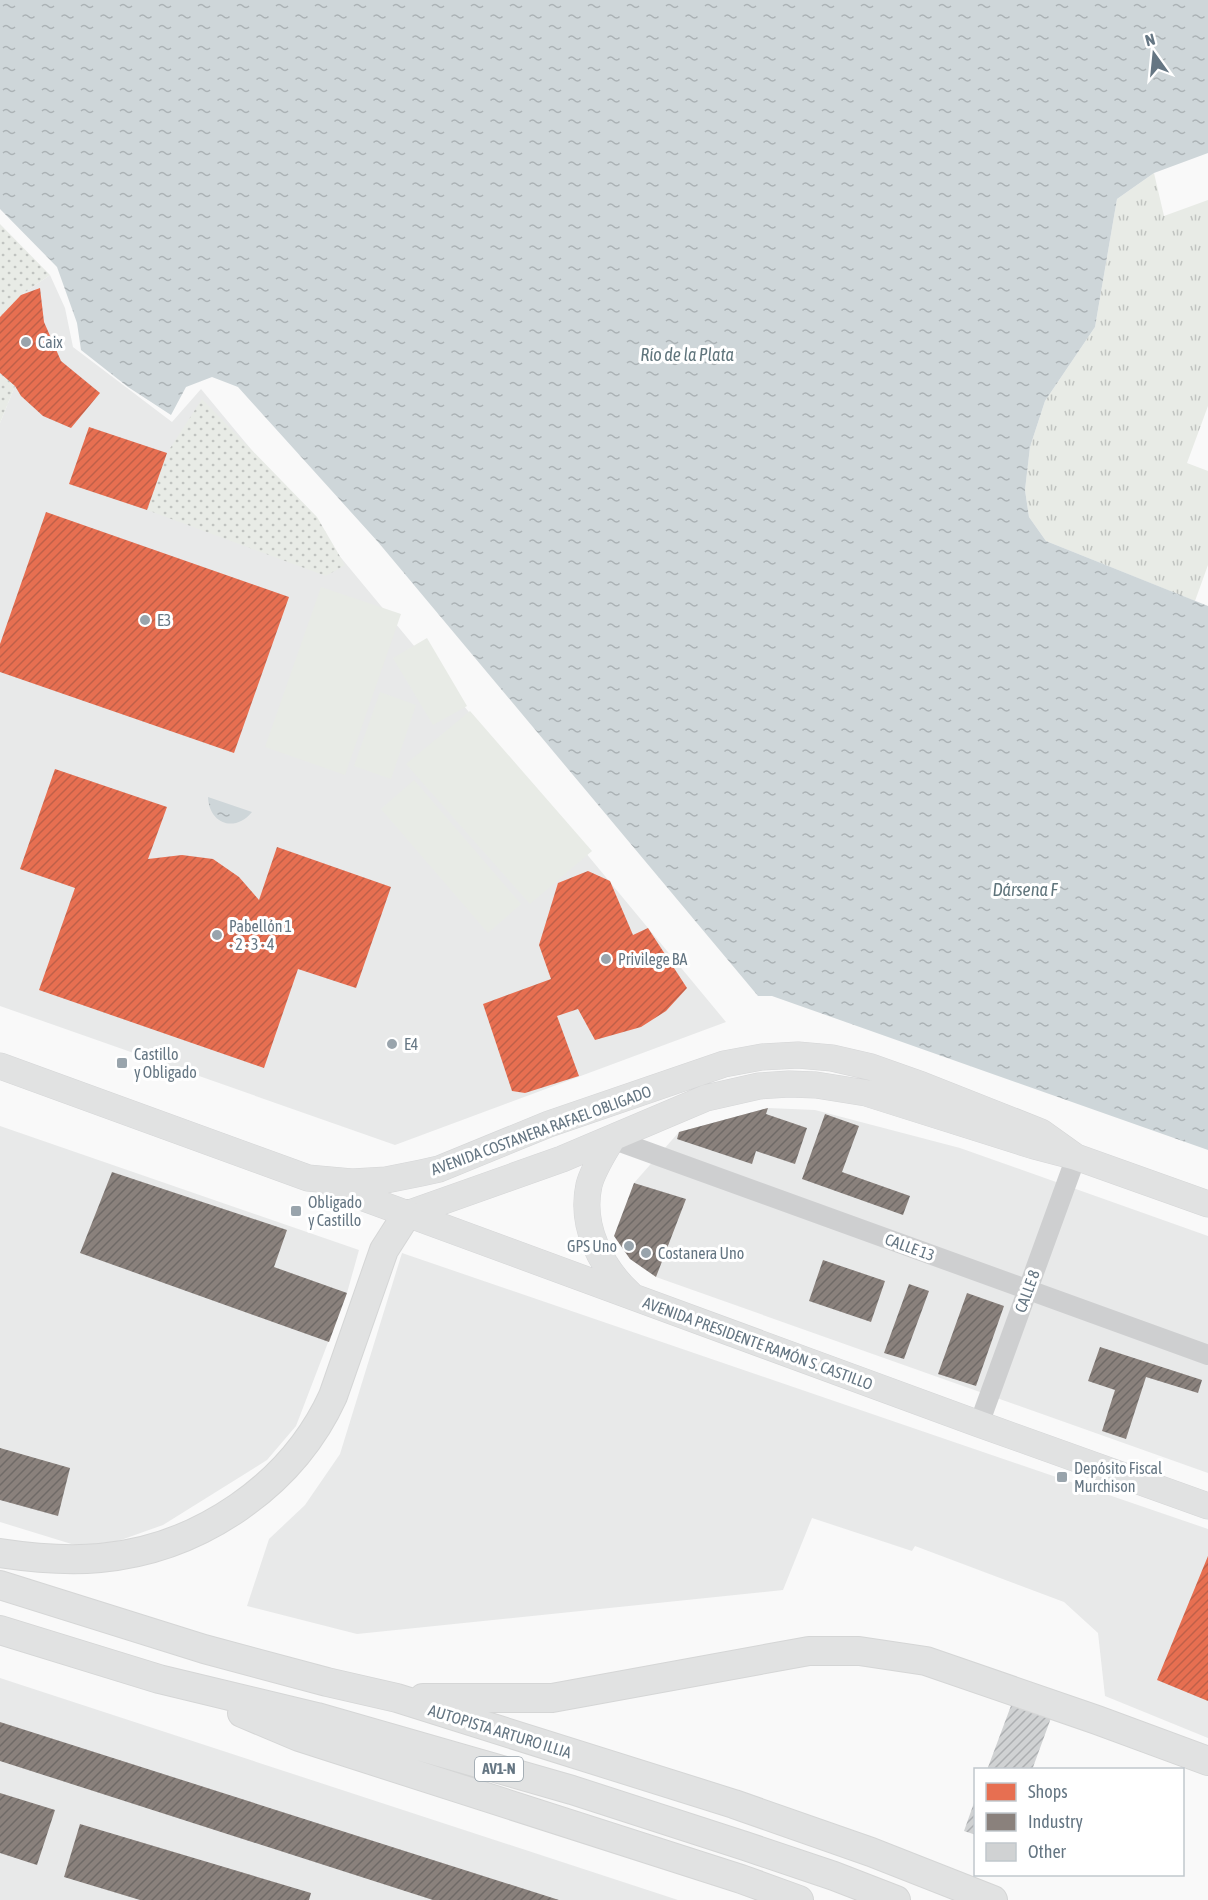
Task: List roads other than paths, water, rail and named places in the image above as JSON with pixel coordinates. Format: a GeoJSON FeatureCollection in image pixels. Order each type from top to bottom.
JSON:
{"type":"FeatureCollection","features":[{"type":"Feature","properties":{"kind":"highway"},"geometry":{"type":"LineString","coordinates":[[0,1553],[53,1560],[80,1560],[140,1551],[195,1532],[232,1512],[259,1492],[302,1450],[325,1415],[384,1250],[407,1214]]}},
{"type":"Feature","properties":{"kind":"highway","name":"AUTOPISTA ARTURO ILLIA"},"geometry":{"type":"LineString","coordinates":[[0,1585],[204,1649],[397,1698],[734,1804],[871,1852],[993,1900]]}},
{"type":"Feature","properties":{"kind":"highway","name":"AV1-N"},"geometry":{"type":"LineString","coordinates":[[0,1630],[159,1679],[317,1718],[572,1790],[778,1857],[896,1900]]}},
{"type":"Feature","properties":{"kind":"highway"},"geometry":{"type":"LineString","coordinates":[[397,1698],[552,1698],[809,1651],[860,1651],[926,1661],[1208,1761]]}},
{"type":"Feature","properties":{"kind":"highway"},"geometry":{"type":"LineString","coordinates":[[159,1679],[299,1737],[741,1879],[799,1900]]}},
{"type":"Feature","properties":{"kind":"main road","name":"AVENIDA COSTANERA RAFAEL OBLIGADO"},"geometry":{"type":"LineString","coordinates":[[0,1066],[308,1178],[352,1182],[386,1180],[439,1169],[549,1124],[724,1064],[762,1057],[798,1055],[832,1058],[871,1067],[922,1085],[1041,1132],[1076,1157]]}},
{"type":"Feature","properties":{"kind":"main road","name":"AVENIDA COSTANERA RAFAEL OBLIGADO"},"geometry":{"type":"LineString","coordinates":[[407,1214],[562,1159],[706,1098],[759,1086],[789,1084],[816,1085],[866,1094],[1076,1157],[1208,1204]]}},
{"type":"Feature","properties":{"kind":"main road"},"geometry":{"type":"LineString","coordinates":[[612,1139],[589,1184],[588,1210],[591,1235],[601,1259],[615,1280],[634,1298]]}},
{"type":"Feature","properties":{"kind":"main road","name":"AVENIDA PRESIDENTE RAMÓN S. CASTILLO"},"geometry":{"type":"LineString","coordinates":[[308,1178],[1208,1506]]}},
{"type":"Feature","properties":{"kind":"street","name":"CALLE 13"},"geometry":{"type":"LineString","coordinates":[[612,1139],[1208,1355]]}},
{"type":"Feature","properties":{"kind":"street","name":"CALLE 8"},"geometry":{"type":"LineString","coordinates":[[979,1424],[1076,1157]]}},
{"type":"Feature","properties":{"kind":"water","name":"Río de la Plata"},"geometry":{"type":"Polygon","coordinates":[[[0,0],[1208,0],[1208,153],[1154,173],[1117,199],[1095,327],[1045,401],[1030,447],[1025,490],[1029,517],[1046,541],[1208,606],[1208,1150],[772,996],[758,996],[378,542],[238,387],[212,377],[186,387],[171,415],[128,387],[81,350],[77,323],[57,267],[0,209],[0,0]]]}},
{"type":"Feature","properties":{"kind":"water"},"geometry":{"type":"Polygon","coordinates":[[[208,797],[252,812],[238,822],[231,824],[224,822],[213,814],[208,797]]]}},
{"type":"Feature","properties":{"kind":"place","name":"Caix"},"geometry":{"type":"Point","coordinates":[26,342]}},
{"type":"Feature","properties":{"kind":"place","name":"E3"},"geometry":{"type":"Point","coordinates":[145,620]}},
{"type":"Feature","properties":{"kind":"place","name":"Pabellón 1 - 2 - 3 - 4"},"geometry":{"type":"Point","coordinates":[217,935]}},
{"type":"Feature","properties":{"kind":"place","name":"Privilege BA"},"geometry":{"type":"Point","coordinates":[606,959]}},
{"type":"Feature","properties":{"kind":"place","name":"E4"},"geometry":{"type":"Point","coordinates":[392,1044]}},
{"type":"Feature","properties":{"kind":"place","name":"Castillo y Obligado"},"geometry":{"type":"Point","coordinates":[122,1063]}},
{"type":"Feature","properties":{"kind":"place","name":"Obligado y Castillo"},"geometry":{"type":"Point","coordinates":[296,1211]}},
{"type":"Feature","properties":{"kind":"place","name":"GPS Uno"},"geometry":{"type":"Point","coordinates":[629,1246]}},
{"type":"Feature","properties":{"kind":"place","name":"Costanera Uno"},"geometry":{"type":"Point","coordinates":[646,1253]}},
{"type":"Feature","properties":{"kind":"place","name":"Depósito Fiscal Murchison"},"geometry":{"type":"Point","coordinates":[1062,1477]}},
{"type":"Feature","properties":{"kind":"water label","name":"Dársena F"},"geometry":{"type":"Point","coordinates":[1025,890]}}]}
